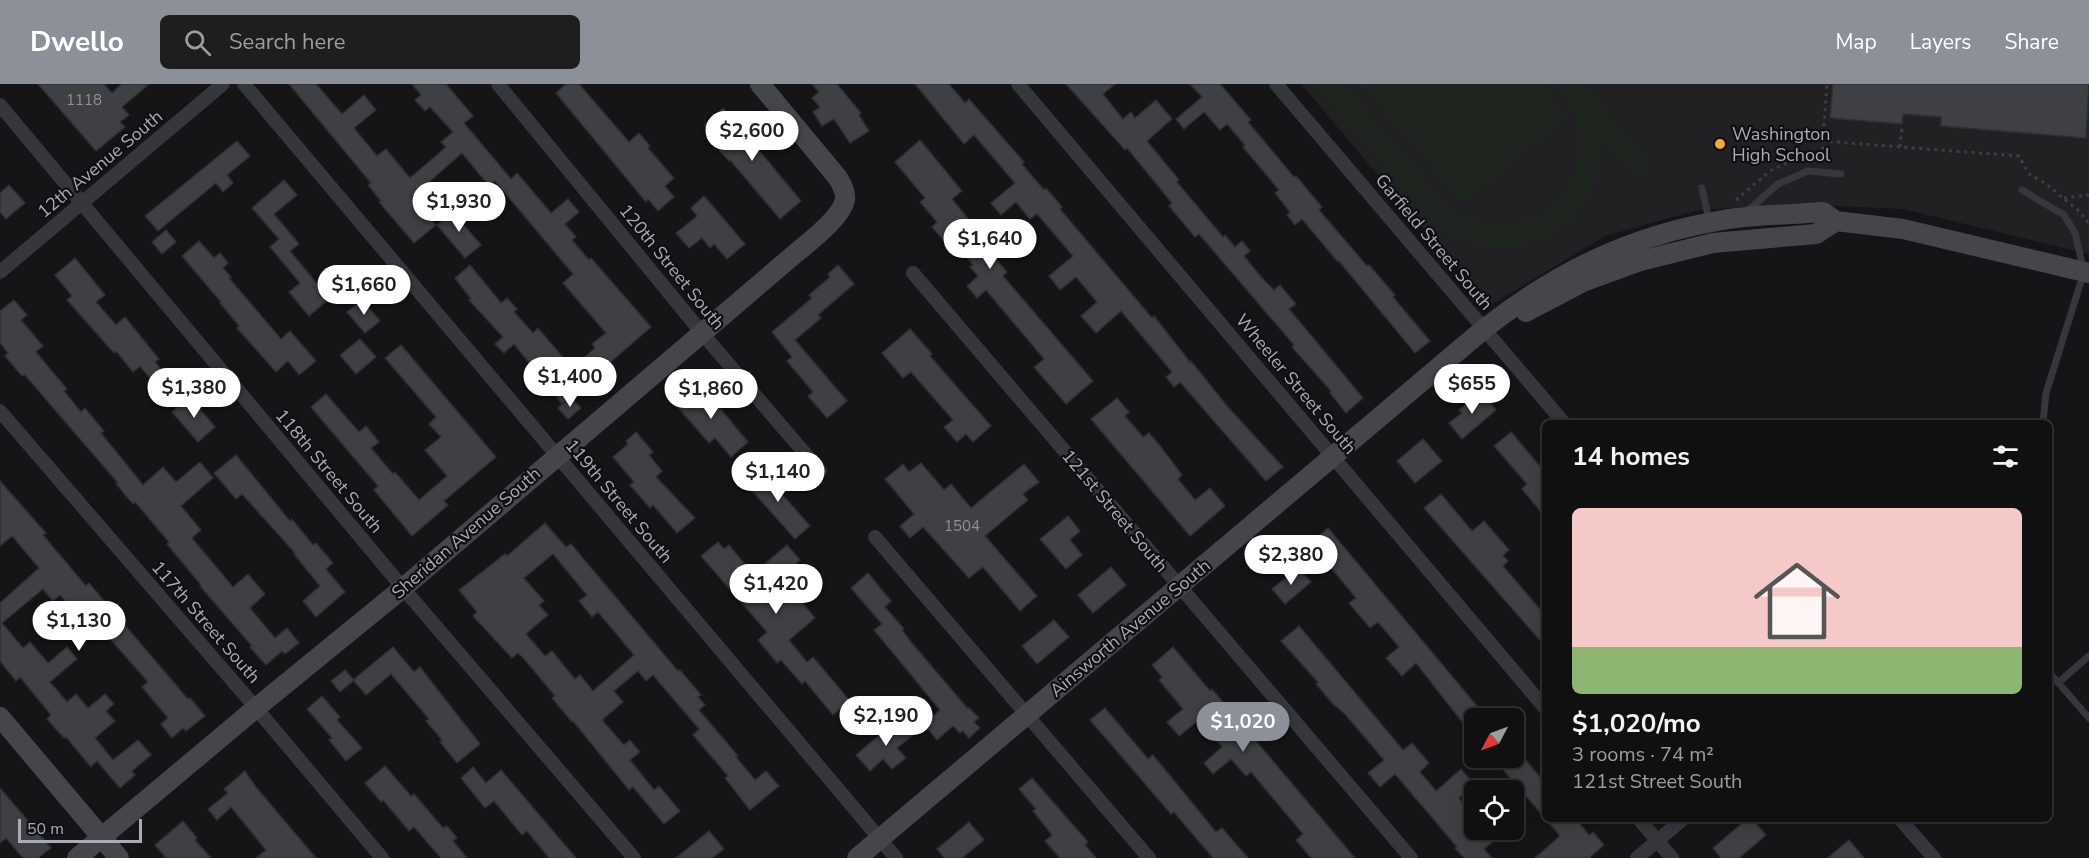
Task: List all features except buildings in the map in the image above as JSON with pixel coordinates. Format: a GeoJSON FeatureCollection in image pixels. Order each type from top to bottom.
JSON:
{"type":"FeatureCollection","features":[{"type":"Feature","properties":{"kind":"street","name":"12th Avenue South"},"geometry":{"type":"LineString","coordinates":[[0,272],[223,84]]}},
{"type":"Feature","properties":{"kind":"street","name":"119th Street South"},"geometry":{"type":"LineString","coordinates":[[244,84],[896,858]]}},
{"type":"Feature","properties":{"kind":"street","name":"120th Street South"},"geometry":{"type":"LineString","coordinates":[[498,84],[702,333],[820,471]]}},
{"type":"Feature","properties":{"kind":"street","name":"Sheridan Avenue South"},"geometry":{"type":"LineString","coordinates":[[77,858],[403,588],[702,333],[840,211],[845,200],[845,193],[838,177],[760,84]]}},
{"type":"Feature","properties":{"kind":"street","name":"Wheeler Street South"},"geometry":{"type":"LineString","coordinates":[[1018,84],[1542,704]]}},
{"type":"Feature","properties":{"kind":"street","name":"Garfield Street South"},"geometry":{"type":"LineString","coordinates":[[1276,84],[1561,420]]}},
{"type":"Feature","properties":{"kind":"street","name":"118th Street South"},"geometry":{"type":"LineString","coordinates":[[0,105],[403,588],[634,858]]}},
{"type":"Feature","properties":{"kind":"street","name":"Ainsworth Avenue South"},"geometry":{"type":"LineString","coordinates":[[857,858],[1484,329],[1519,301],[1606,253],[1656,236],[1710,223],[1737,209],[1823,212],[1836,221],[1903,229],[2087,272]]}},
{"type":"Feature","properties":{"kind":"street","name":"Ainsworth Avenue South"},"geometry":{"type":"LineString","coordinates":[[1484,329],[1518,316],[1585,281],[1640,261],[1713,243],[1816,234],[1836,221]]}},
{"type":"Feature","properties":{"kind":"street","name":"121st Street South"},"geometry":{"type":"LineString","coordinates":[[913,273],[1411,858]]}},
{"type":"Feature","properties":{"kind":"street","name":"117th Street South"},"geometry":{"type":"LineString","coordinates":[[0,411],[382,858]]}},
{"type":"Feature","properties":{"kind":"street"},"geometry":{"type":"LineString","coordinates":[[875,537],[1149,858]]}},
{"type":"Feature","properties":{"kind":"street"},"geometry":{"type":"LineString","coordinates":[[0,717],[119,858]]}},
{"type":"Feature","properties":{"kind":"street"},"geometry":{"type":"LineString","coordinates":[[1641,822],[1672,858]]}},
{"type":"Feature","properties":{"kind":"street"},"geometry":{"type":"LineString","coordinates":[[1637,858],[1679,822]]}},
{"type":"Feature","properties":{"kind":"street"},"geometry":{"type":"LineString","coordinates":[[1903,822],[1934,858]]}},
{"type":"Feature","properties":{"kind":"lane"},"geometry":{"type":"LineString","coordinates":[[1737,209],[1778,184],[1808,171],[1841,174]]}},
{"type":"Feature","properties":{"kind":"lane"},"geometry":{"type":"LineString","coordinates":[[1702,188],[1710,223]]}},
{"type":"Feature","properties":{"kind":"lane"},"geometry":{"type":"LineString","coordinates":[[2022,190],[2064,215],[2075,233],[2087,272],[2046,393],[2043,420]]}},
{"type":"Feature","properties":{"kind":"lane"},"geometry":{"type":"LineString","coordinates":[[2058,683],[2089,656]]}},
{"type":"Feature","properties":{"kind":"lane"},"geometry":{"type":"LineString","coordinates":[[2052,676],[2089,718]]}},
{"type":"Feature","properties":{"kind":"path"},"geometry":{"type":"LineString","coordinates":[[1737,209],[1770,171],[1789,162],[1822,155],[1827,84]]}},
{"type":"Feature","properties":{"kind":"path"},"geometry":{"type":"LineString","coordinates":[[1900,147],[1902,128]]}},
{"type":"Feature","properties":{"kind":"path"},"geometry":{"type":"LineString","coordinates":[[1823,141],[2019,156],[2029,174],[2045,183],[2080,212],[2089,224]]}},
{"type":"Feature","properties":{"kind":"path"},"geometry":{"type":"LineString","coordinates":[[2063,198],[2089,195]]}},
{"type":"Feature","properties":{"kind":"shaded area","name":"Washington High School"},"geometry":{"type":"Polygon","coordinates":[[[1301,84],[2089,84],[2089,254],[1903,209],[1791,204],[1698,210],[1605,236],[1489,306],[1301,84]]]}},
{"type":"Feature","properties":{"kind":"shaded area"},"geometry":{"type":"Polygon","coordinates":[[[1314,84],[1342,84],[1448,206],[1459,214],[1481,223],[1504,225],[1526,221],[1545,211],[1561,197],[1572,179],[1579,159],[1580,137],[1575,115],[1566,98],[1554,84],[1582,84],[1653,166],[1637,180],[1603,141],[1598,169],[1588,195],[1581,207],[1562,227],[1549,235],[1520,244],[1489,246],[1474,243],[1447,231],[1427,216],[1314,84]]]}},
{"type":"Feature","properties":{"kind":"shaded area"},"geometry":{"type":"Polygon","coordinates":[[[1362,84],[1539,84],[1566,116],[1463,203],[1362,84]]]}},
{"type":"Feature","properties":{"kind":"place","name":"Washington High School"},"geometry":{"type":"Point","coordinates":[1720,144]}}]}
